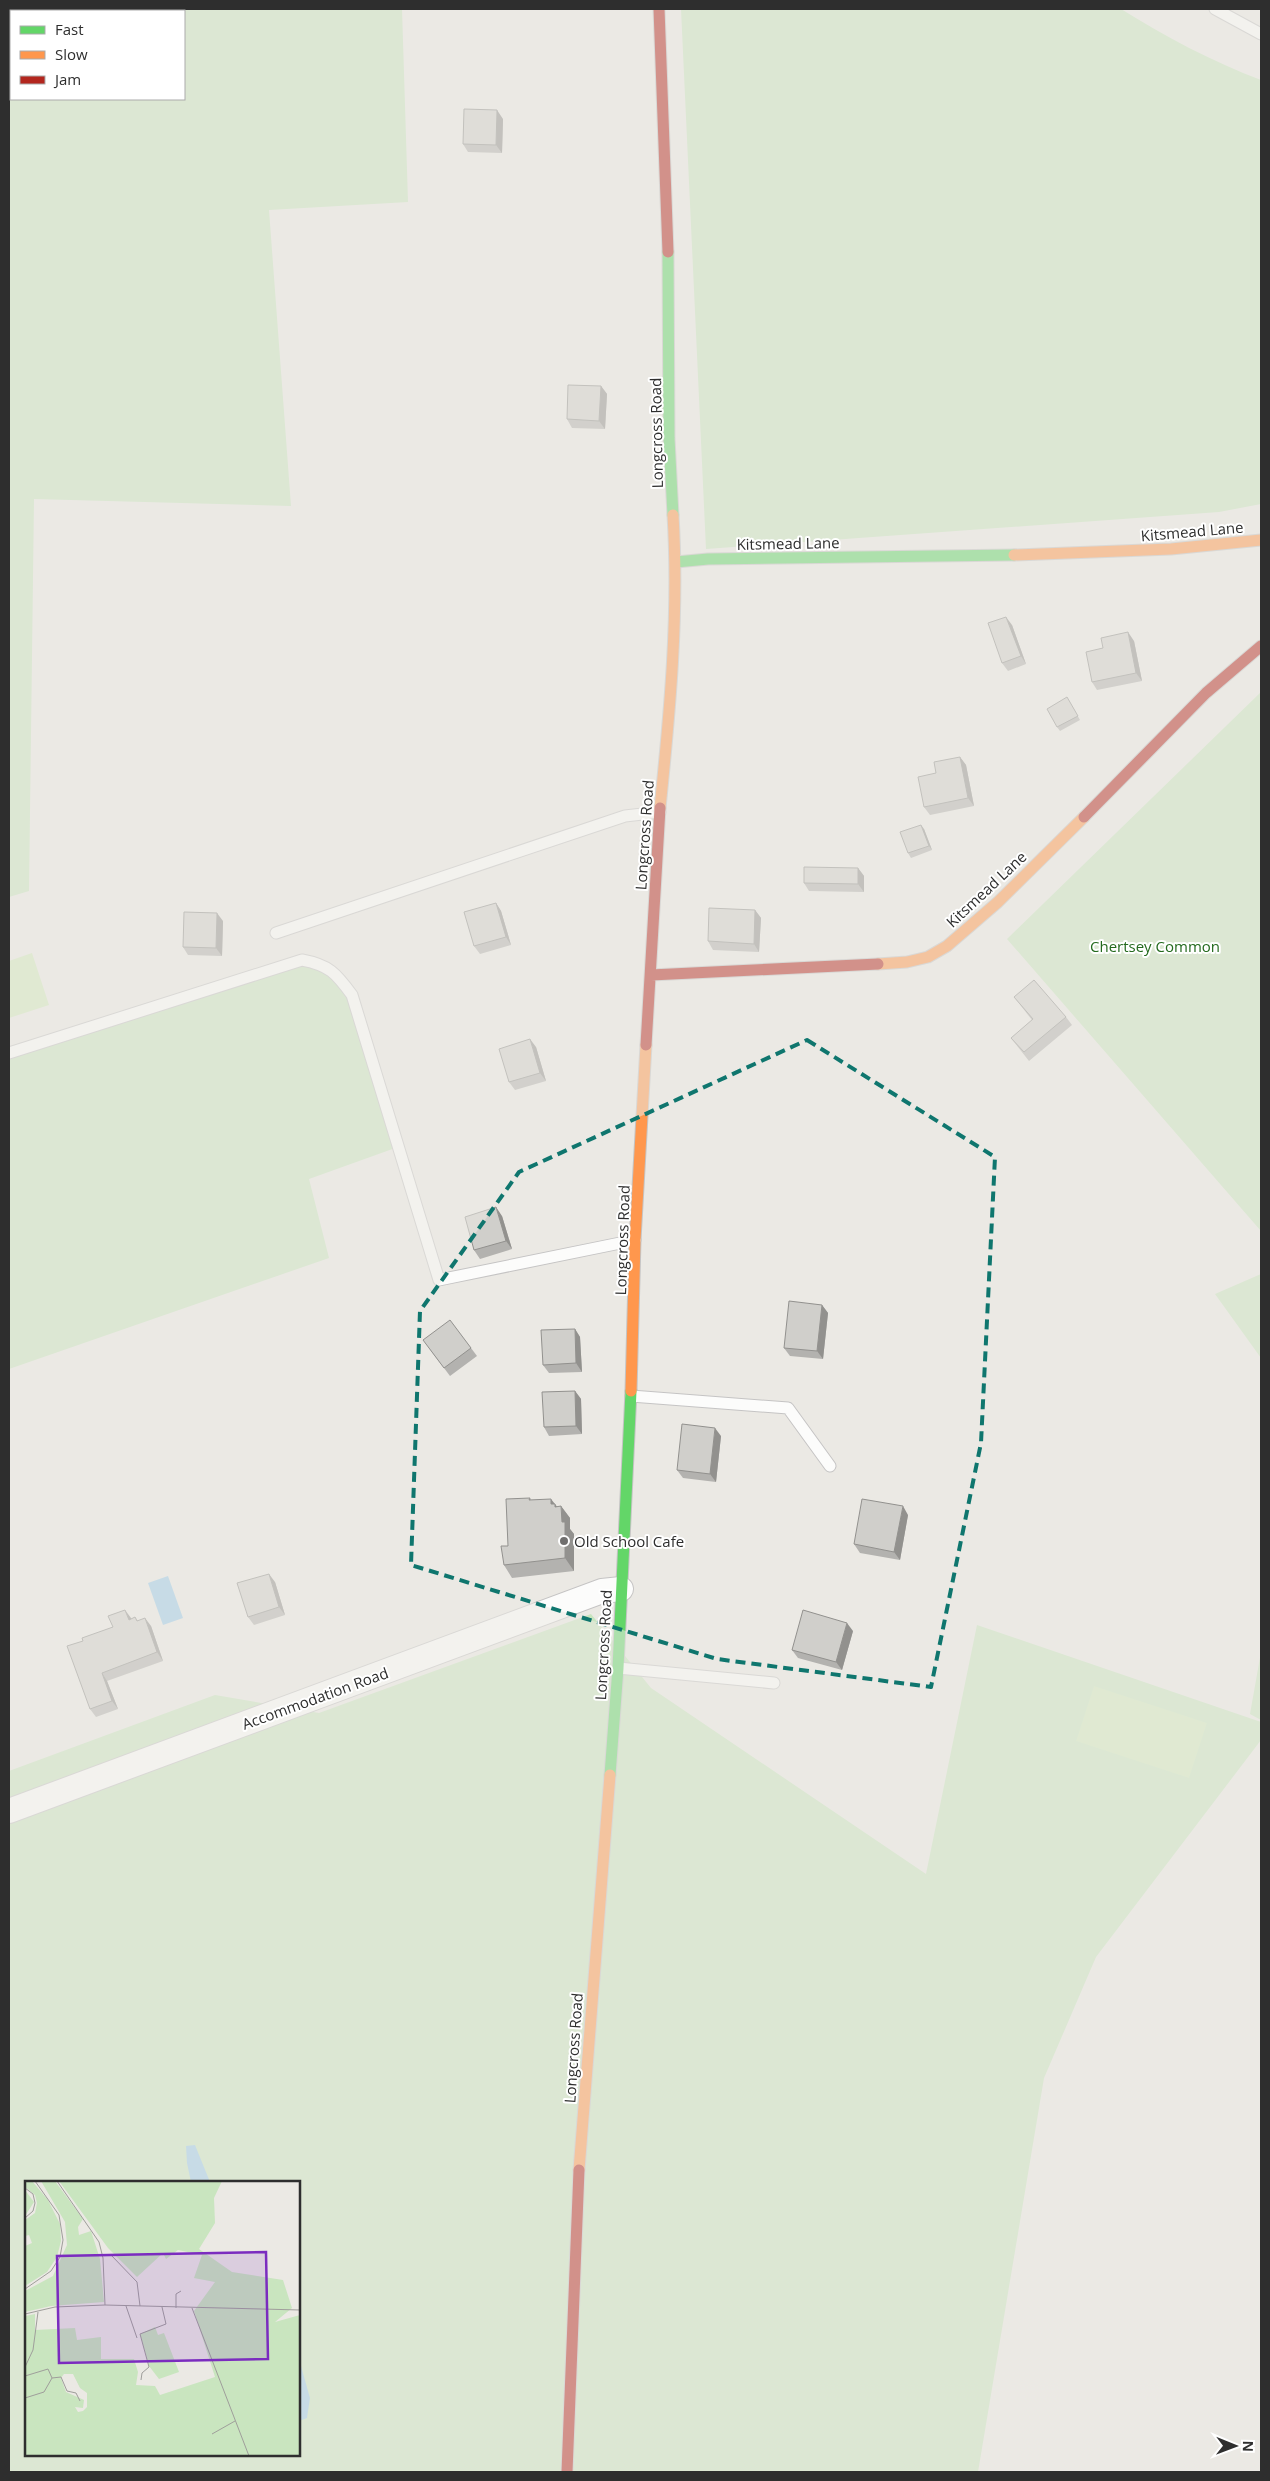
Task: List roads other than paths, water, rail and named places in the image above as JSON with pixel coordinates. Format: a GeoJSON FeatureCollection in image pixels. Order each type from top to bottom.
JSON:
{"type":"FeatureCollection","features":[{"type":"Feature","properties":{"kind":"main road","name":"Longcross Road"},"geometry":{"type":"LineString","coordinates":[[567,2472],[578,2166],[618,1668],[631,1396],[635,1240],[660,812],[672,685],[676,562],[670,438],[670,272],[659,9]]}},
{"type":"Feature","properties":{"kind":"main road","name":"Kitsmead Lane"},"geometry":{"type":"LineString","coordinates":[[676,562],[708,559],[1158,550],[1261,540]]}},
{"type":"Feature","properties":{"kind":"main road","name":"Kitsmead Lane"},"geometry":{"type":"LineString","coordinates":[[651,975],[872,965],[907,962],[928,957],[947,946],[998,902],[1206,693],[1261,646]]}},
{"type":"Feature","properties":{"kind":"street","name":"Accommodation Road"},"geometry":{"type":"LineString","coordinates":[[9,1811],[602,1591],[621,1589]]}},
{"type":"Feature","properties":{"kind":"lane"},"geometry":{"type":"LineString","coordinates":[[1215,9],[1261,34]]}},
{"type":"Feature","properties":{"kind":"lane"},"geometry":{"type":"LineString","coordinates":[[276,934],[625,816],[660,812]]}},
{"type":"Feature","properties":{"kind":"lane"},"geometry":{"type":"LineString","coordinates":[[9,1053],[302,960],[321,963],[338,975],[352,995],[439,1280],[635,1240]]}},
{"type":"Feature","properties":{"kind":"lane"},"geometry":{"type":"LineString","coordinates":[[631,1396],[788,1408],[830,1466]]}},
{"type":"Feature","properties":{"kind":"lane"},"geometry":{"type":"LineString","coordinates":[[618,1668],[774,1683]]}},
{"type":"Feature","properties":{"kind":"water"},"geometry":{"type":"Polygon","coordinates":[[[168,1576],[183,1618],[163,1625],[148,1583],[168,1576]]]}},
{"type":"Feature","properties":{"kind":"water"},"geometry":{"type":"Polygon","coordinates":[[[195,2145],[210,2181],[191,2181],[186,2146],[195,2145]]]}},
{"type":"Feature","properties":{"kind":"water"},"geometry":{"type":"Polygon","coordinates":[[[300,2363],[310,2398],[307,2418],[300,2421],[300,2363]]]}},
{"type":"Feature","properties":{"kind":"place","name":"Old School Cafe"},"geometry":{"type":"Point","coordinates":[564,1541]}},
{"type":"Feature","properties":{"kind":"park label","name":"Chertsey Common"},"geometry":{"type":"Point","coordinates":[1155,946]}}]}
